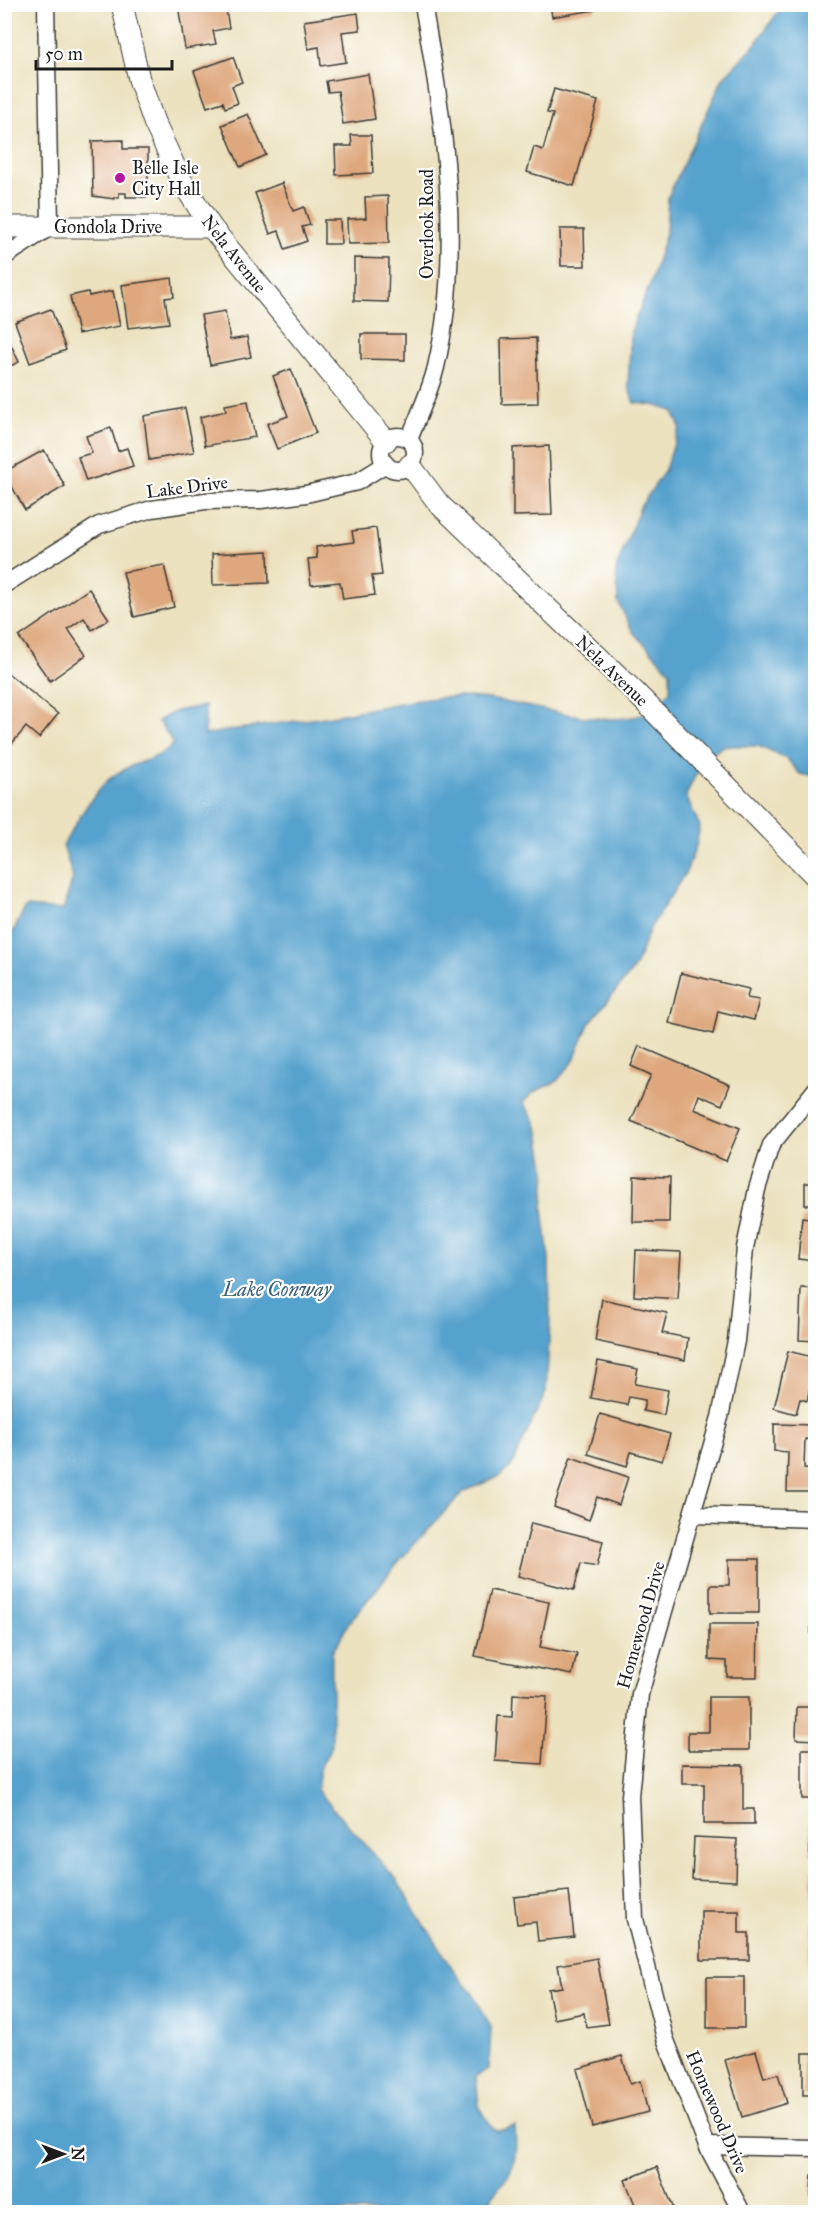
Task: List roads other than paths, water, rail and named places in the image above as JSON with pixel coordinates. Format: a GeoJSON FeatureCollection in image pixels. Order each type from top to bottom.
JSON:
{"type":"FeatureCollection","features":[{"type":"Feature","properties":{"kind":"street"},"geometry":{"type":"LineString","coordinates":[[4,257],[50,227],[46,4]]}},
{"type":"Feature","properties":{"kind":"street","name":"Nela Avenue"},"geometry":{"type":"LineString","coordinates":[[122,4],[139,79],[154,122],[182,180],[211,228],[386,441]]}},
{"type":"Feature","properties":{"kind":"street","name":"Overlook Road"},"geometry":{"type":"LineString","coordinates":[[410,440],[436,368],[447,295],[449,185],[443,119],[423,4]]}},
{"type":"Feature","properties":{"kind":"street","name":"Gondola Drive"},"geometry":{"type":"LineString","coordinates":[[4,227],[211,228]]}},
{"type":"Feature","properties":{"kind":"street"},"geometry":{"type":"LineString","coordinates":[[399,436],[410,440],[415,450],[410,465],[400,470],[386,464],[381,454],[386,441],[399,436]]}},
{"type":"Feature","properties":{"kind":"street","name":"Lake Drive"},"geometry":{"type":"LineString","coordinates":[[4,585],[99,525],[152,509],[205,501],[261,500],[306,494],[357,482],[386,464]]}},
{"type":"Feature","properties":{"kind":"street","name":"Nela Avenue"},"geometry":{"type":"LineString","coordinates":[[410,465],[439,504],[636,693],[816,877]]}},
{"type":"Feature","properties":{"kind":"street","name":"Homewood Drive"},"geometry":{"type":"LineString","coordinates":[[742,2212],[707,2146],[665,2038],[635,1919],[630,1796],[640,1694],[720,1417],[736,1341],[745,1248],[757,1189],[771,1145],[816,1089]]}},
{"type":"Feature","properties":{"kind":"street"},"geometry":{"type":"LineString","coordinates":[[693,1515],[816,1519]]}},
{"type":"Feature","properties":{"kind":"street"},"geometry":{"type":"LineString","coordinates":[[707,2146],[816,2148]]}},
{"type":"Feature","properties":{"kind":"water","name":"Lake Conway"},"geometry":{"type":"Polygon","coordinates":[[[783,5],[815,5],[815,777],[800,774],[787,759],[758,746],[723,746],[711,755],[695,776],[686,796],[700,826],[696,846],[686,872],[650,928],[635,967],[589,1024],[573,1062],[556,1082],[534,1092],[523,1102],[539,1132],[546,1173],[543,1209],[549,1258],[550,1323],[546,1392],[511,1467],[498,1477],[463,1492],[399,1561],[349,1623],[332,1653],[332,1746],[320,1768],[317,1790],[396,1879],[456,1974],[473,1994],[491,2027],[489,2069],[476,2076],[479,2106],[493,2129],[498,2131],[515,2126],[516,2148],[513,2165],[509,2175],[491,2200],[491,2212],[5,2212],[5,946],[26,907],[63,910],[73,878],[63,845],[88,804],[103,785],[121,771],[162,753],[174,743],[158,721],[176,711],[205,706],[205,735],[424,699],[461,697],[498,700],[569,715],[618,719],[638,716],[654,708],[670,691],[670,671],[633,632],[618,602],[616,569],[640,507],[664,472],[680,427],[673,411],[654,405],[634,403],[628,386],[631,331],[651,281],[666,233],[668,197],[723,78],[754,46],[783,5]]]}},
{"type":"Feature","properties":{"kind":"place","name":"Belle Isle City Hall"},"geometry":{"type":"Point","coordinates":[120,178]}}]}
